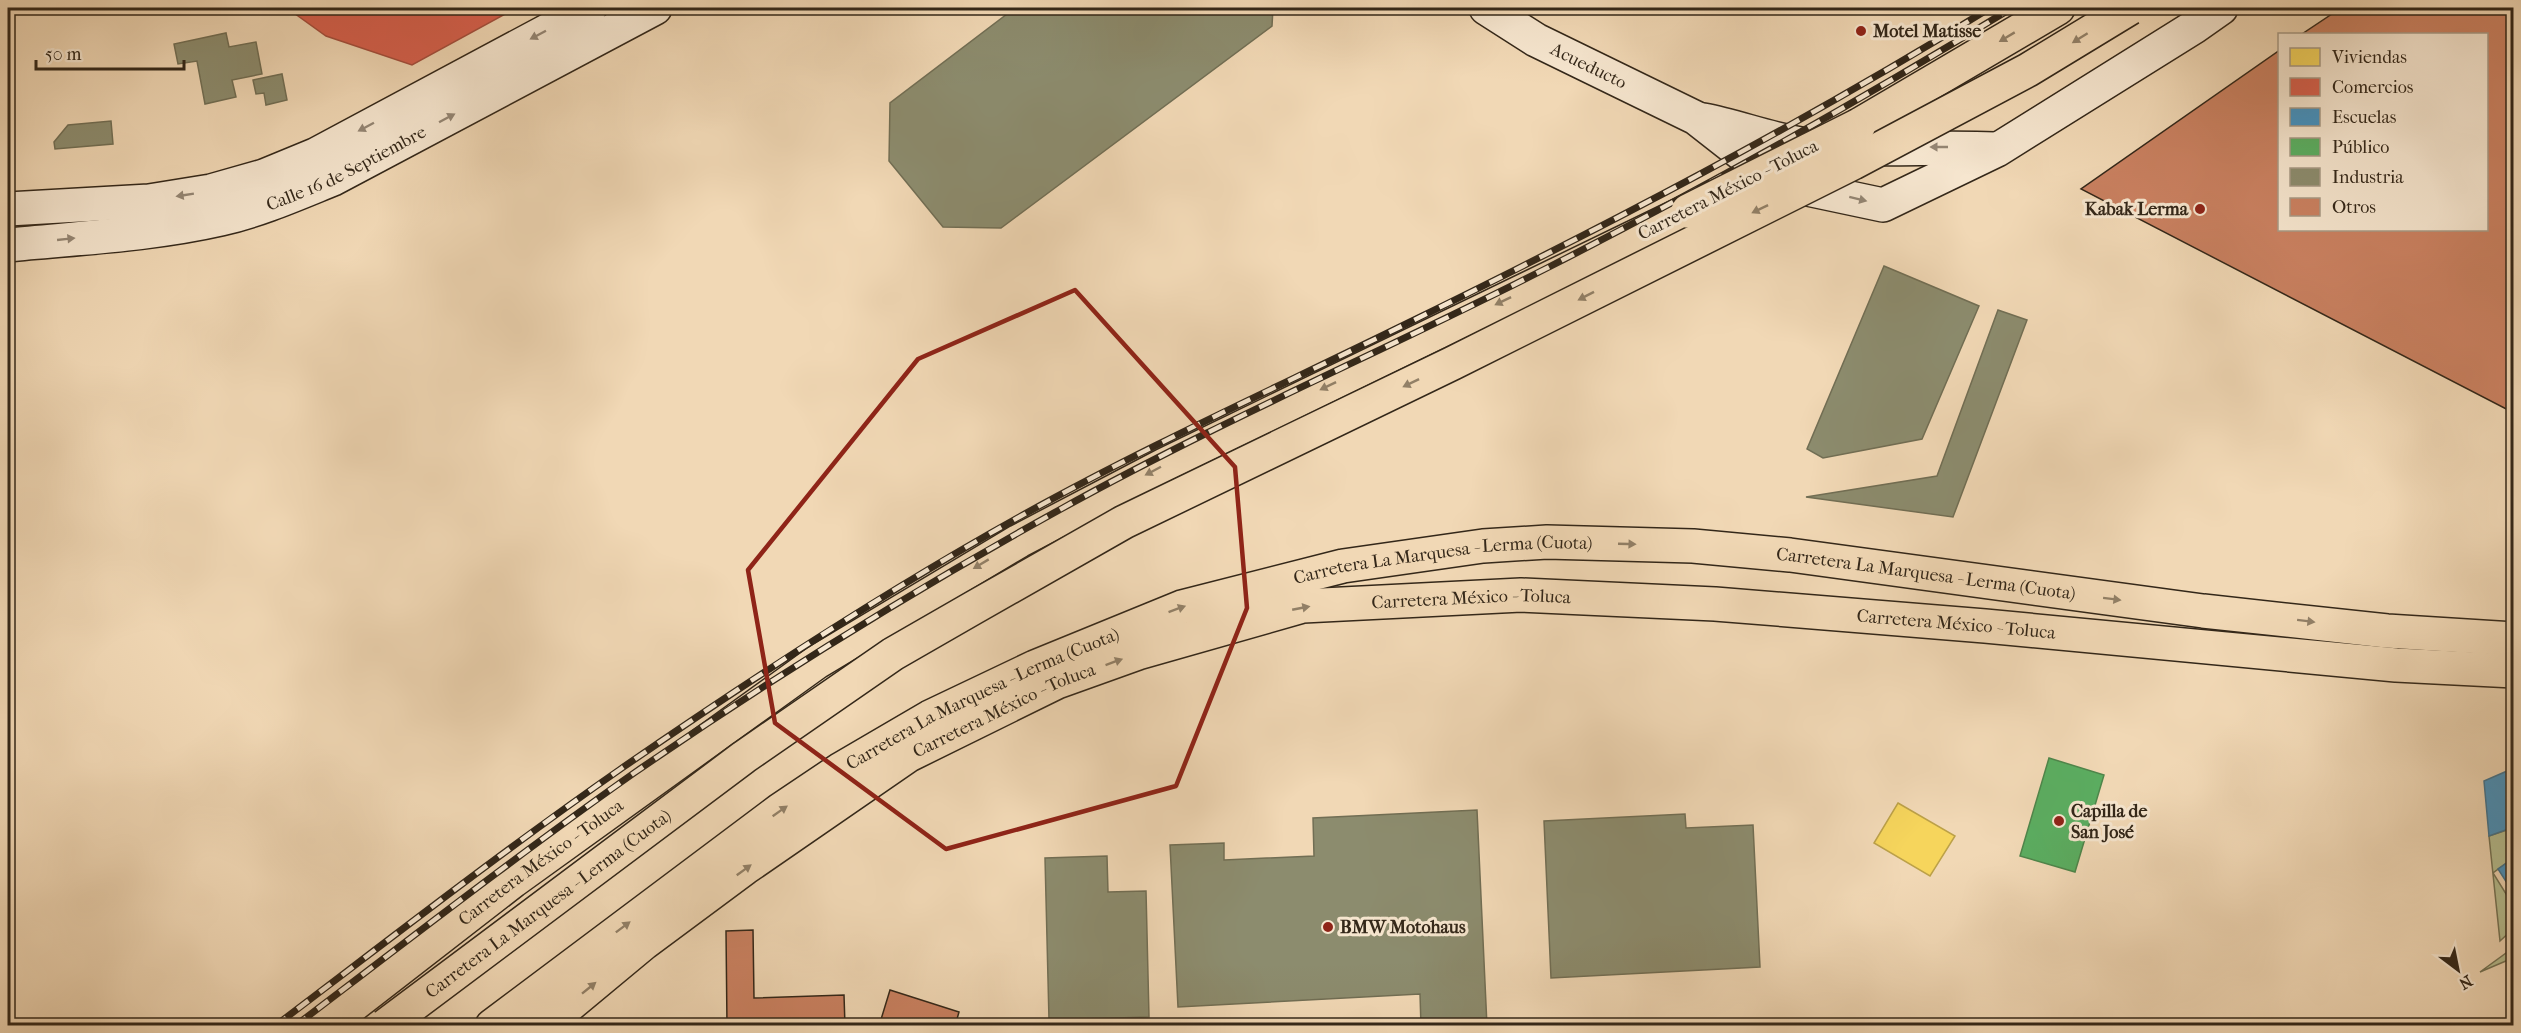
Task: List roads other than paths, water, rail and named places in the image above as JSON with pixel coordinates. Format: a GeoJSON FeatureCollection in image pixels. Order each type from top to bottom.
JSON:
{"type":"FeatureCollection","features":[{"type":"Feature","properties":{"kind":"main road","name":"Calle 16 de Septiembre"},"geometry":{"type":"LineString","coordinates":[[8,209],[149,201],[210,191],[264,176],[315,155],[590,8]]}},
{"type":"Feature","properties":{"kind":"main road","name":"Calle 16 de Septiembre"},"geometry":{"type":"LineString","coordinates":[[8,245],[156,230],[221,219],[277,202],[333,179],[655,8]]}},
{"type":"Feature","properties":{"kind":"main road","name":"Acueducto"},"geometry":{"type":"LineString","coordinates":[[1486,8],[1536,40],[1696,118]]}},
{"type":"Feature","properties":{"kind":"main road","name":"Carretera México - Toluca"},"geometry":{"type":"LineString","coordinates":[[326,1026],[513,881],[817,662],[1019,541],[1164,465],[1688,211],[1859,125],[2058,8]]}},
{"type":"Feature","properties":{"kind":"main road","name":"Carretera La Marquesa - Lerma (Cuota)"},"geometry":{"type":"LineString","coordinates":[[386,1026],[744,757],[893,654],[1124,522],[1453,363],[1853,163],[2028,70],[2130,8]]}},
{"type":"Feature","properties":{"kind":"main road"},"geometry":{"type":"LineString","coordinates":[[1696,118],[1755,165],[1798,187],[1883,205],[1997,150],[2194,27],[2220,8]]}},
{"type":"Feature","properties":{"kind":"main road"},"geometry":{"type":"LineString","coordinates":[[1696,118],[1801,144],[1997,150]]}},
{"type":"Feature","properties":{"kind":"main road","name":"Carretera La Marquesa - Lerma (Cuota)"},"geometry":{"type":"LineString","coordinates":[[492,1026],[771,817],[841,769],[930,717],[1035,667],[1182,607],[1263,584],[1343,566],[1483,546],[1547,542],[1693,546],[1790,555],[2203,611],[2387,631],[2514,639]]}},
{"type":"Feature","properties":{"kind":"main road","name":"Carretera México - Toluca"},"geometry":{"type":"LineString","coordinates":[[544,1026],[644,943],[745,868],[909,755],[1057,682],[1138,653],[1303,606],[1521,595],[1715,604],[1997,627],[2396,665],[2514,671]]}},
{"type":"Feature","properties":{"kind":"railway"},"geometry":{"type":"LineString","coordinates":[[275,1026],[491,863],[622,768],[769,669],[919,575],[1116,465],[1482,286],[1703,173],[1848,93],[1990,8]]}},
{"type":"Feature","properties":{"kind":"railway"},"geometry":{"type":"LineString","coordinates":[[295,1026],[506,866],[634,773],[738,703],[898,603],[1121,477],[1547,268],[1666,206],[1898,76],[2012,8]]}},
{"type":"Feature","properties":{"kind":"place","name":"Motel Matisse"},"geometry":{"type":"Point","coordinates":[1861,31]}},
{"type":"Feature","properties":{"kind":"place","name":"Kabak Lerma"},"geometry":{"type":"Point","coordinates":[2200,209]}},
{"type":"Feature","properties":{"kind":"place","name":"Capilla de San José"},"geometry":{"type":"Point","coordinates":[2059,821]}},
{"type":"Feature","properties":{"kind":"place","name":"BMW Motohaus"},"geometry":{"type":"Point","coordinates":[1328,927]}}]}
